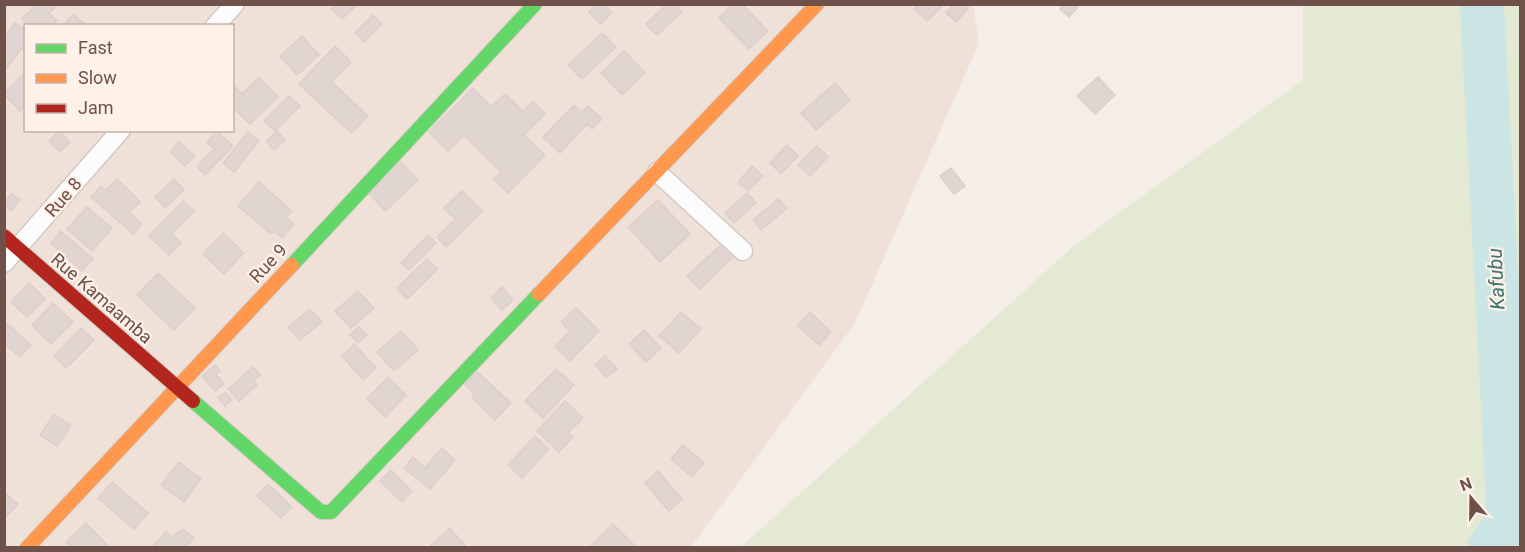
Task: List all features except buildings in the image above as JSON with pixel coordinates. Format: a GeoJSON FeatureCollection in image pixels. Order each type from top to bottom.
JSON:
{"type":"FeatureCollection","features":[{"type":"Feature","properties":{"kind":"street"},"geometry":{"type":"LineString","coordinates":[[217,24],[235,4]]}},
{"type":"Feature","properties":{"kind":"street","name":"Rue 9"},"geometry":{"type":"LineString","coordinates":[[27,548],[536,4]]}},
{"type":"Feature","properties":{"kind":"street","name":"Rue Kamaamba"},"geometry":{"type":"LineString","coordinates":[[4,236],[321,512],[331,512],[817,4]]}},
{"type":"Feature","properties":{"kind":"street","name":"Rue 8"},"geometry":{"type":"LineString","coordinates":[[4,263],[119,132]]}},
{"type":"Feature","properties":{"kind":"street"},"geometry":{"type":"LineString","coordinates":[[657,171],[744,251]]}},
{"type":"Feature","properties":{"kind":"shaded area"},"geometry":{"type":"Polygon","coordinates":[[[973,4],[979,43],[855,323],[691,547],[5,548],[4,5],[973,4]]]}},
{"type":"Feature","properties":{"kind":"green space"},"geometry":{"type":"Polygon","coordinates":[[[1303,5],[1520,5],[1520,547],[741,547],[1076,244],[1303,80],[1303,5]]]}},
{"type":"Feature","properties":{"kind":"waterway","name":"Kafubu"},"geometry":{"type":"LineString","coordinates":[[1482,4],[1509,521],[1489,548]]}},
{"type":"Feature","properties":{"kind":"traffic: fast"},"geometry":{"type":"LineString","coordinates":[[292,265],[535,4]]}},
{"type":"Feature","properties":{"kind":"traffic: fast"},"geometry":{"type":"LineString","coordinates":[[193,401],[321,512],[331,512],[539,294]]}},
{"type":"Feature","properties":{"kind":"traffic: slow"},"geometry":{"type":"LineString","coordinates":[[539,294],[817,4]]}},
{"type":"Feature","properties":{"kind":"traffic: slow"},"geometry":{"type":"LineString","coordinates":[[27,548],[292,265]]}},
{"type":"Feature","properties":{"kind":"traffic: jam"},"geometry":{"type":"LineString","coordinates":[[4,236],[193,401]]}}]}
